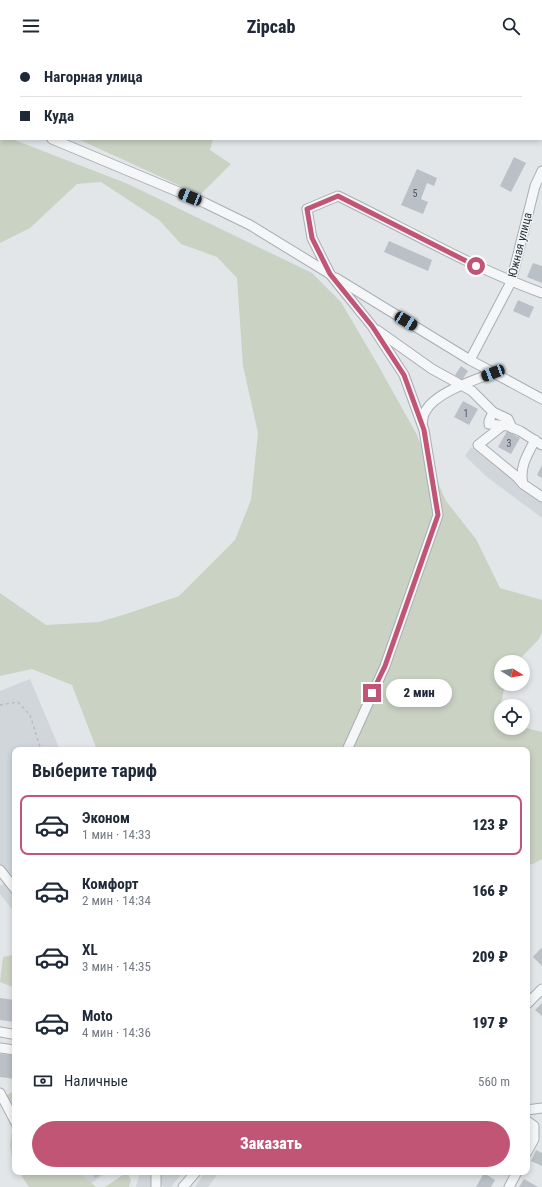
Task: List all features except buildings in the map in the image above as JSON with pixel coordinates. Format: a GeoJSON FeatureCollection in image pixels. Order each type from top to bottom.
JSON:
{"type":"FeatureCollection","features":[{"type":"Feature","properties":{"kind":"street"},"geometry":{"type":"LineString","coordinates":[[54,140],[205,203],[250,225],[470,360],[542,399]]}},
{"type":"Feature","properties":{"kind":"street","name":"Южная улица"},"geometry":{"type":"LineString","coordinates":[[470,360],[512,282],[535,186],[542,171]]}},
{"type":"Feature","properties":{"kind":"street"},"geometry":{"type":"LineString","coordinates":[[348,747],[385,666],[438,515],[422,424],[404,375],[372,326],[330,274],[312,238],[307,209],[338,196],[465,260],[512,282],[542,293]]}},
{"type":"Feature","properties":{"kind":"street"},"geometry":{"type":"LineString","coordinates":[[372,326],[432,369],[472,391],[493,412],[508,419],[512,428]]}},
{"type":"Feature","properties":{"kind":"street"},"geometry":{"type":"LineString","coordinates":[[422,424],[425,411],[436,400],[461,385],[493,373]]}},
{"type":"Feature","properties":{"kind":"street"},"geometry":{"type":"LineString","coordinates":[[493,412],[489,424],[512,428],[538,443],[525,459],[521,475],[523,484]]}},
{"type":"Feature","properties":{"kind":"street"},"geometry":{"type":"LineString","coordinates":[[502,426],[478,445],[517,477],[523,484],[542,497]]}},
{"type":"Feature","properties":{"kind":"street"},"geometry":{"type":"LineString","coordinates":[[0,870],[12,885]]}},
{"type":"Feature","properties":{"kind":"street"},"geometry":{"type":"LineString","coordinates":[[530,1001],[542,990]]}},
{"type":"Feature","properties":{"kind":"street"},"geometry":{"type":"LineString","coordinates":[[0,1032],[12,1034]]}},
{"type":"Feature","properties":{"kind":"street"},"geometry":{"type":"LineString","coordinates":[[0,1048],[12,1050]]}},
{"type":"Feature","properties":{"kind":"street"},"geometry":{"type":"LineString","coordinates":[[0,1092],[12,1115]]}},
{"type":"Feature","properties":{"kind":"street"},"geometry":{"type":"LineString","coordinates":[[530,1110],[542,1108]]}},
{"type":"Feature","properties":{"kind":"street"},"geometry":{"type":"LineString","coordinates":[[530,1123],[534,1126],[534,1139],[530,1146]]}},
{"type":"Feature","properties":{"kind":"street"},"geometry":{"type":"LineString","coordinates":[[156,1175],[156,1187]]}},
{"type":"Feature","properties":{"kind":"street"},"geometry":{"type":"LineString","coordinates":[[183,1187],[193,1175]]}},
{"type":"Feature","properties":{"kind":"street"},"geometry":{"type":"LineString","coordinates":[[509,1187],[515,1175]]}},
{"type":"Feature","properties":{"kind":"path"},"geometry":{"type":"LineString","coordinates":[[0,705],[18,702],[30,715],[40,747]]}},
{"type":"Feature","properties":{"kind":"shaded area"},"geometry":{"type":"Polygon","coordinates":[[[0,140],[15,140],[128,184],[312,273],[341,302],[416,433],[446,501],[476,539],[500,588],[542,600],[542,633],[539,639],[524,655],[494,655],[494,691],[504,691],[502,699],[494,699],[494,735],[530,735],[530,729],[542,732],[542,859],[530,864],[530,747],[96,747],[72,685],[32,669],[0,676],[0,593],[46,625],[99,622],[179,596],[235,540],[251,500],[258,433],[243,366],[237,278],[217,257],[181,244],[159,220],[101,182],[77,184],[30,228],[0,243],[0,140]]]}},
{"type":"Feature","properties":{"kind":"shaded area"},"geometry":{"type":"Polygon","coordinates":[[[80,140],[213,140],[210,150],[231,164],[200,195],[80,140]]]}},
{"type":"Feature","properties":{"kind":"shaded area"},"geometry":{"type":"Polygon","coordinates":[[[471,447],[542,502],[542,518],[487,477],[465,456],[471,447]]]}},
{"type":"Feature","properties":{"kind":"shaded area"},"geometry":{"type":"Polygon","coordinates":[[[30,679],[59,747],[12,747],[12,879],[0,865],[0,691],[30,679]]]}},
{"type":"Feature","properties":{"kind":"shaded area"},"geometry":{"type":"Polygon","coordinates":[[[5,883],[12,891],[12,909],[0,894],[0,886],[5,883]]]}},
{"type":"Feature","properties":{"kind":"shaded area"},"geometry":{"type":"Polygon","coordinates":[[[12,955],[12,987],[0,982],[3,957],[12,955]]]}},
{"type":"Feature","properties":{"kind":"shaded area"},"geometry":{"type":"Polygon","coordinates":[[[12,1092],[12,1130],[5,1112],[7,1095],[12,1092]]]}},
{"type":"Feature","properties":{"kind":"shaded area"},"geometry":{"type":"Polygon","coordinates":[[[12,1130],[12,1158],[10,1146],[12,1130]]]}},
{"type":"Feature","properties":{"kind":"shaded area"},"geometry":{"type":"Polygon","coordinates":[[[21,1175],[82,1175],[96,1187],[29,1187],[21,1175]]]}},
{"type":"Feature","properties":{"kind":"shaded area"},"geometry":{"type":"Polygon","coordinates":[[[78,1175],[103,1175],[86,1187],[78,1175]]]}},
{"type":"Feature","properties":{"kind":"shaded area"},"geometry":{"type":"Polygon","coordinates":[[[123,1175],[128,1175],[131,1180],[129,1187],[105,1187],[123,1175]]]}},
{"type":"Feature","properties":{"kind":"shaded area"},"geometry":{"type":"Polygon","coordinates":[[[139,1175],[153,1175],[152,1187],[136,1187],[139,1175]]]}},
{"type":"Feature","properties":{"kind":"shaded area"},"geometry":{"type":"Polygon","coordinates":[[[160,1175],[181,1175],[171,1187],[164,1187],[159,1182],[160,1175]]]}},
{"type":"Feature","properties":{"kind":"shaded area"},"geometry":{"type":"Polygon","coordinates":[[[203,1175],[217,1175],[208,1187],[195,1187],[203,1175]]]}},
{"type":"Feature","properties":{"kind":"route"},"geometry":{"type":"LineString","coordinates":[[372,693],[385,666],[438,515],[424,430],[404,375],[372,326],[330,274],[312,238],[307,209],[338,196],[476,266]]}}]}
